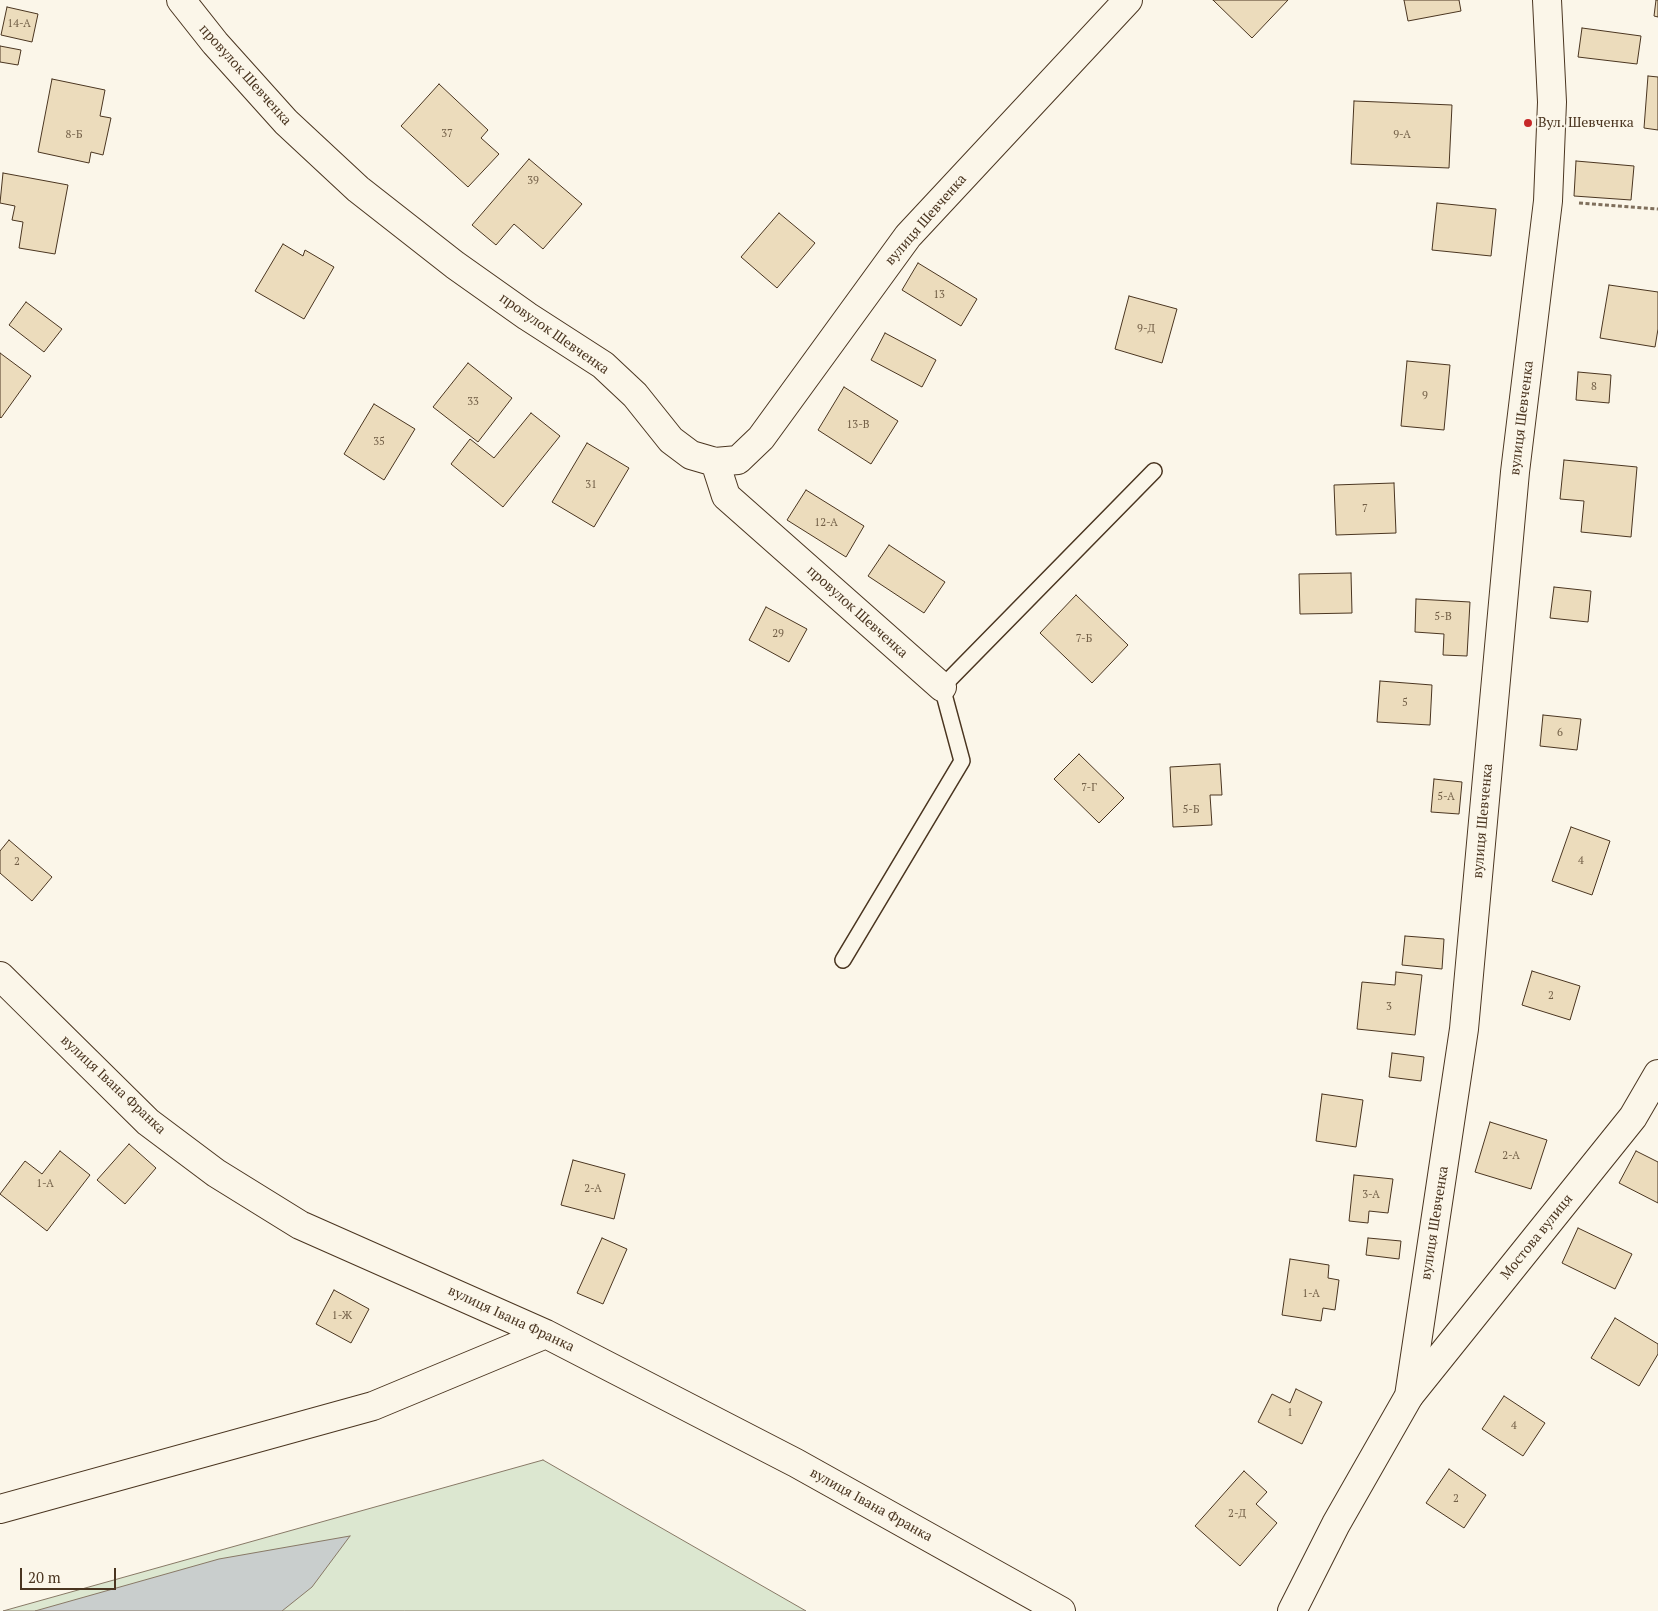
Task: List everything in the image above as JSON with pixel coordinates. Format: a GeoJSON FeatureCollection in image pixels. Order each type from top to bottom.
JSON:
{"type":"FeatureCollection","features":[{"type":"Feature","properties":{"kind":"street","name":"провулок Шевченка"},"geometry":{"type":"LineString","coordinates":[[181,0],[215,43],[286,122],[358,189],[519,311],[604,365],[635,396],[671,440],[691,455],[715,462],[726,496],[942,687]]}},
{"type":"Feature","properties":{"kind":"street","name":"вулиця Шевченка"},"geometry":{"type":"LineString","coordinates":[[715,462],[738,460],[761,438],[908,236],[1128,0]]}},
{"type":"Feature","properties":{"kind":"street","name":"вулиця Шевченка"},"geometry":{"type":"LineString","coordinates":[[1292,1611],[1336,1524],[1409,1396],[1464,1030],[1515,472],[1548,201],[1552,102],[1548,0]]}},
{"type":"Feature","properties":{"kind":"street","name":"вулиця Івана Франка"},"geometry":{"type":"LineString","coordinates":[[0,976],[148,1122],[216,1173],[300,1224],[546,1334],[796,1463],[1061,1611]]}},
{"type":"Feature","properties":{"kind":"street","name":"Мостова вулиця"},"geometry":{"type":"LineString","coordinates":[[1409,1396],[1633,1117],[1658,1074]]}},
{"type":"Feature","properties":{"kind":"street"},"geometry":{"type":"LineString","coordinates":[[0,1508],[372,1406],[546,1334]]}},
{"type":"Feature","properties":{"kind":"lane"},"geometry":{"type":"LineString","coordinates":[[843,960],[962,762],[942,687],[1154,471]]}},
{"type":"Feature","properties":{"kind":"path"},"geometry":{"type":"LineString","coordinates":[[1548,201],[1658,209]]}},
{"type":"Feature","properties":{"kind":"green space"},"geometry":{"type":"Polygon","coordinates":[[[543,1460],[806,1611],[3,1611],[543,1460]]]}},
{"type":"Feature","properties":{"kind":"shaded area"},"geometry":{"type":"Polygon","coordinates":[[[350,1536],[312,1587],[282,1611],[35,1611],[219,1559],[350,1536]]]}},
{"type":"Feature","properties":{"kind":"building"},"geometry":{"type":"Polygon","coordinates":[[[1213,0],[1288,0],[1252,38],[1213,0]]]}},
{"type":"Feature","properties":{"kind":"building"},"geometry":{"type":"Polygon","coordinates":[[[1404,0],[1459,0],[1461,11],[1408,21],[1404,0]]]}},
{"type":"Feature","properties":{"kind":"building"},"geometry":{"type":"Polygon","coordinates":[[[1656,0],[1658,0],[1658,17],[1654,16],[1656,0]]]}},
{"type":"Feature","properties":{"kind":"building"},"geometry":{"type":"Polygon","coordinates":[[[7,7],[38,14],[32,42],[1,35],[7,7]]]}},
{"type":"Feature","properties":{"kind":"building"},"geometry":{"type":"Polygon","coordinates":[[[1582,28],[1641,36],[1637,64],[1578,57],[1582,28]]]}},
{"type":"Feature","properties":{"kind":"building"},"geometry":{"type":"Polygon","coordinates":[[[0,46],[21,50],[18,65],[0,62],[0,46]]]}},
{"type":"Feature","properties":{"kind":"building"},"geometry":{"type":"Polygon","coordinates":[[[1648,76],[1658,77],[1658,130],[1644,128],[1648,76]]]}},
{"type":"Feature","properties":{"kind":"building"},"geometry":{"type":"Polygon","coordinates":[[[52,79],[105,90],[100,116],[111,118],[103,155],[91,152],[89,163],[38,152],[52,79]]]}},
{"type":"Feature","properties":{"kind":"building"},"geometry":{"type":"Polygon","coordinates":[[[439,84],[488,130],[481,138],[499,154],[468,187],[401,126],[439,84]]]}},
{"type":"Feature","properties":{"kind":"building"},"geometry":{"type":"Polygon","coordinates":[[[1354,101],[1452,105],[1449,168],[1351,164],[1354,101]]]}},
{"type":"Feature","properties":{"kind":"building"},"geometry":{"type":"Polygon","coordinates":[[[529,159],[582,204],[543,249],[514,224],[496,245],[472,225],[529,159]]]}},
{"type":"Feature","properties":{"kind":"building"},"geometry":{"type":"Polygon","coordinates":[[[1576,161],[1634,166],[1631,200],[1574,196],[1576,161]]]}},
{"type":"Feature","properties":{"kind":"building"},"geometry":{"type":"Polygon","coordinates":[[[3,173],[68,185],[55,254],[19,248],[23,222],[12,220],[15,206],[0,203],[3,173]]]}},
{"type":"Feature","properties":{"kind":"building"},"geometry":{"type":"Polygon","coordinates":[[[1437,203],[1496,209],[1491,256],[1432,250],[1437,203]]]}},
{"type":"Feature","properties":{"kind":"building"},"geometry":{"type":"Polygon","coordinates":[[[779,213],[815,243],[777,288],[741,257],[779,213]]]}},
{"type":"Feature","properties":{"kind":"building"},"geometry":{"type":"Polygon","coordinates":[[[283,244],[303,256],[305,250],[334,267],[304,319],[255,291],[283,244]]]}},
{"type":"Feature","properties":{"kind":"building"},"geometry":{"type":"Polygon","coordinates":[[[918,263],[977,299],[961,326],[902,290],[918,263]]]}},
{"type":"Feature","properties":{"kind":"building"},"geometry":{"type":"Polygon","coordinates":[[[1609,285],[1658,292],[1658,329],[1655,347],[1600,338],[1609,285]]]}},
{"type":"Feature","properties":{"kind":"building"},"geometry":{"type":"Polygon","coordinates":[[[1129,296],[1177,309],[1162,363],[1115,349],[1129,296]]]}},
{"type":"Feature","properties":{"kind":"building"},"geometry":{"type":"Polygon","coordinates":[[[26,302],[62,329],[44,352],[9,325],[26,302]]]}},
{"type":"Feature","properties":{"kind":"building"},"geometry":{"type":"Polygon","coordinates":[[[885,333],[936,360],[922,387],[871,360],[885,333]]]}},
{"type":"Feature","properties":{"kind":"building"},"geometry":{"type":"Polygon","coordinates":[[[0,353],[31,376],[1,418],[0,417],[0,353]]]}},
{"type":"Feature","properties":{"kind":"building"},"geometry":{"type":"Polygon","coordinates":[[[1407,361],[1450,365],[1444,430],[1401,426],[1407,361]]]}},
{"type":"Feature","properties":{"kind":"building"},"geometry":{"type":"Polygon","coordinates":[[[468,363],[512,398],[478,442],[433,407],[468,363]]]}},
{"type":"Feature","properties":{"kind":"building"},"geometry":{"type":"Polygon","coordinates":[[[1578,372],[1611,375],[1609,403],[1576,400],[1578,372]]]}},
{"type":"Feature","properties":{"kind":"building"},"geometry":{"type":"Polygon","coordinates":[[[844,387],[898,421],[871,464],[818,430],[844,387]]]}},
{"type":"Feature","properties":{"kind":"building"},"geometry":{"type":"Polygon","coordinates":[[[374,404],[415,429],[384,480],[344,454],[374,404]]]}},
{"type":"Feature","properties":{"kind":"building"},"geometry":{"type":"Polygon","coordinates":[[[531,413],[560,436],[503,507],[451,464],[470,439],[494,458],[531,413]]]}},
{"type":"Feature","properties":{"kind":"building"},"geometry":{"type":"Polygon","coordinates":[[[587,443],[629,468],[594,527],[552,502],[587,443]]]}},
{"type":"Feature","properties":{"kind":"building"},"geometry":{"type":"Polygon","coordinates":[[[1564,460],[1637,467],[1631,537],[1581,532],[1584,501],[1560,499],[1564,460]]]}},
{"type":"Feature","properties":{"kind":"building"},"geometry":{"type":"Polygon","coordinates":[[[1394,483],[1396,533],[1336,535],[1334,485],[1394,483]]]}},
{"type":"Feature","properties":{"kind":"building"},"geometry":{"type":"Polygon","coordinates":[[[806,490],[864,526],[846,557],[787,520],[806,490]]]}},
{"type":"Feature","properties":{"kind":"building"},"geometry":{"type":"Polygon","coordinates":[[[889,545],[945,582],[924,613],[868,576],[889,545]]]}},
{"type":"Feature","properties":{"kind":"building"},"geometry":{"type":"Polygon","coordinates":[[[1351,573],[1352,613],[1300,614],[1299,574],[1351,573]]]}},
{"type":"Feature","properties":{"kind":"building"},"geometry":{"type":"Polygon","coordinates":[[[1554,587],[1591,591],[1588,622],[1550,618],[1554,587]]]}},
{"type":"Feature","properties":{"kind":"building"},"geometry":{"type":"Polygon","coordinates":[[[1076,595],[1128,645],[1092,683],[1040,633],[1076,595]]]}},
{"type":"Feature","properties":{"kind":"building"},"geometry":{"type":"Polygon","coordinates":[[[1416,599],[1470,602],[1467,656],[1443,655],[1444,634],[1415,632],[1416,599]]]}},
{"type":"Feature","properties":{"kind":"building"},"geometry":{"type":"Polygon","coordinates":[[[766,607],[807,629],[789,662],[749,640],[766,607]]]}},
{"type":"Feature","properties":{"kind":"building"},"geometry":{"type":"Polygon","coordinates":[[[1380,681],[1432,685],[1430,725],[1377,722],[1380,681]]]}},
{"type":"Feature","properties":{"kind":"building"},"geometry":{"type":"Polygon","coordinates":[[[1543,715],[1581,719],[1577,750],[1540,746],[1543,715]]]}},
{"type":"Feature","properties":{"kind":"building"},"geometry":{"type":"Polygon","coordinates":[[[1079,754],[1124,798],[1099,823],[1054,779],[1079,754]]]}},
{"type":"Feature","properties":{"kind":"building"},"geometry":{"type":"Polygon","coordinates":[[[1220,764],[1222,795],[1210,795],[1212,825],[1173,827],[1170,767],[1220,764]]]}},
{"type":"Feature","properties":{"kind":"building"},"geometry":{"type":"Polygon","coordinates":[[[1434,779],[1462,782],[1459,814],[1431,812],[1434,779]]]}},
{"type":"Feature","properties":{"kind":"building"},"geometry":{"type":"Polygon","coordinates":[[[1571,827],[1610,841],[1592,895],[1552,881],[1571,827]]]}},
{"type":"Feature","properties":{"kind":"building"},"geometry":{"type":"Polygon","coordinates":[[[9,840],[52,877],[32,901],[0,873],[0,851],[9,840]]]}},
{"type":"Feature","properties":{"kind":"building"},"geometry":{"type":"Polygon","coordinates":[[[1405,936],[1444,939],[1442,969],[1402,965],[1405,936]]]}},
{"type":"Feature","properties":{"kind":"building"},"geometry":{"type":"Polygon","coordinates":[[[1532,971],[1580,986],[1570,1020],[1522,1005],[1532,971]]]}},
{"type":"Feature","properties":{"kind":"building"},"geometry":{"type":"Polygon","coordinates":[[[1396,972],[1422,975],[1415,1035],[1357,1029],[1362,982],[1395,985],[1396,972]]]}},
{"type":"Feature","properties":{"kind":"building"},"geometry":{"type":"Polygon","coordinates":[[[1392,1053],[1424,1057],[1421,1081],[1389,1077],[1392,1053]]]}},
{"type":"Feature","properties":{"kind":"building"},"geometry":{"type":"Polygon","coordinates":[[[1322,1094],[1363,1100],[1356,1147],[1316,1141],[1322,1094]]]}},
{"type":"Feature","properties":{"kind":"building"},"geometry":{"type":"Polygon","coordinates":[[[1490,1122],[1547,1140],[1531,1189],[1475,1172],[1490,1122]]]}},
{"type":"Feature","properties":{"kind":"building"},"geometry":{"type":"Polygon","coordinates":[[[129,1144],[156,1168],[125,1204],[97,1180],[129,1144]]]}},
{"type":"Feature","properties":{"kind":"building"},"geometry":{"type":"Polygon","coordinates":[[[60,1151],[90,1175],[47,1231],[0,1194],[25,1161],[42,1174],[60,1151]]]}},
{"type":"Feature","properties":{"kind":"building"},"geometry":{"type":"Polygon","coordinates":[[[1636,1151],[1658,1162],[1658,1203],[1619,1183],[1636,1151]]]}},
{"type":"Feature","properties":{"kind":"building"},"geometry":{"type":"Polygon","coordinates":[[[573,1160],[625,1174],[614,1219],[561,1205],[573,1160]]]}},
{"type":"Feature","properties":{"kind":"building"},"geometry":{"type":"Polygon","coordinates":[[[1354,1175],[1393,1179],[1388,1213],[1369,1211],[1368,1223],[1349,1221],[1354,1175]]]}},
{"type":"Feature","properties":{"kind":"building"},"geometry":{"type":"Polygon","coordinates":[[[1578,1228],[1632,1254],[1615,1289],[1562,1263],[1578,1228]]]}},
{"type":"Feature","properties":{"kind":"building"},"geometry":{"type":"Polygon","coordinates":[[[602,1238],[627,1249],[603,1304],[577,1293],[602,1238]]]}},
{"type":"Feature","properties":{"kind":"building"},"geometry":{"type":"Polygon","coordinates":[[[1368,1238],[1401,1241],[1399,1259],[1366,1255],[1368,1238]]]}},
{"type":"Feature","properties":{"kind":"building"},"geometry":{"type":"Polygon","coordinates":[[[1290,1259],[1329,1265],[1328,1278],[1339,1280],[1335,1310],[1323,1308],[1321,1321],[1282,1315],[1290,1259]]]}},
{"type":"Feature","properties":{"kind":"building"},"geometry":{"type":"Polygon","coordinates":[[[334,1290],[369,1309],[351,1343],[316,1324],[334,1290]]]}},
{"type":"Feature","properties":{"kind":"building"},"geometry":{"type":"Polygon","coordinates":[[[1615,1318],[1658,1344],[1658,1354],[1639,1386],[1591,1358],[1615,1318]]]}},
{"type":"Feature","properties":{"kind":"building"},"geometry":{"type":"Polygon","coordinates":[[[1296,1389],[1322,1402],[1302,1444],[1258,1422],[1272,1394],[1290,1403],[1296,1389]]]}},
{"type":"Feature","properties":{"kind":"building"},"geometry":{"type":"Polygon","coordinates":[[[1504,1396],[1545,1423],[1523,1456],[1482,1429],[1504,1396]]]}},
{"type":"Feature","properties":{"kind":"building"},"geometry":{"type":"Polygon","coordinates":[[[1449,1469],[1486,1495],[1464,1528],[1426,1503],[1449,1469]]]}},
{"type":"Feature","properties":{"kind":"building"},"geometry":{"type":"Polygon","coordinates":[[[1244,1471],[1267,1492],[1256,1504],[1277,1523],[1240,1566],[1195,1526],[1244,1471]]]}},
{"type":"Feature","properties":{"kind":"place","name":"Вул. Шевченка"},"geometry":{"type":"Point","coordinates":[1528,123]}}]}
